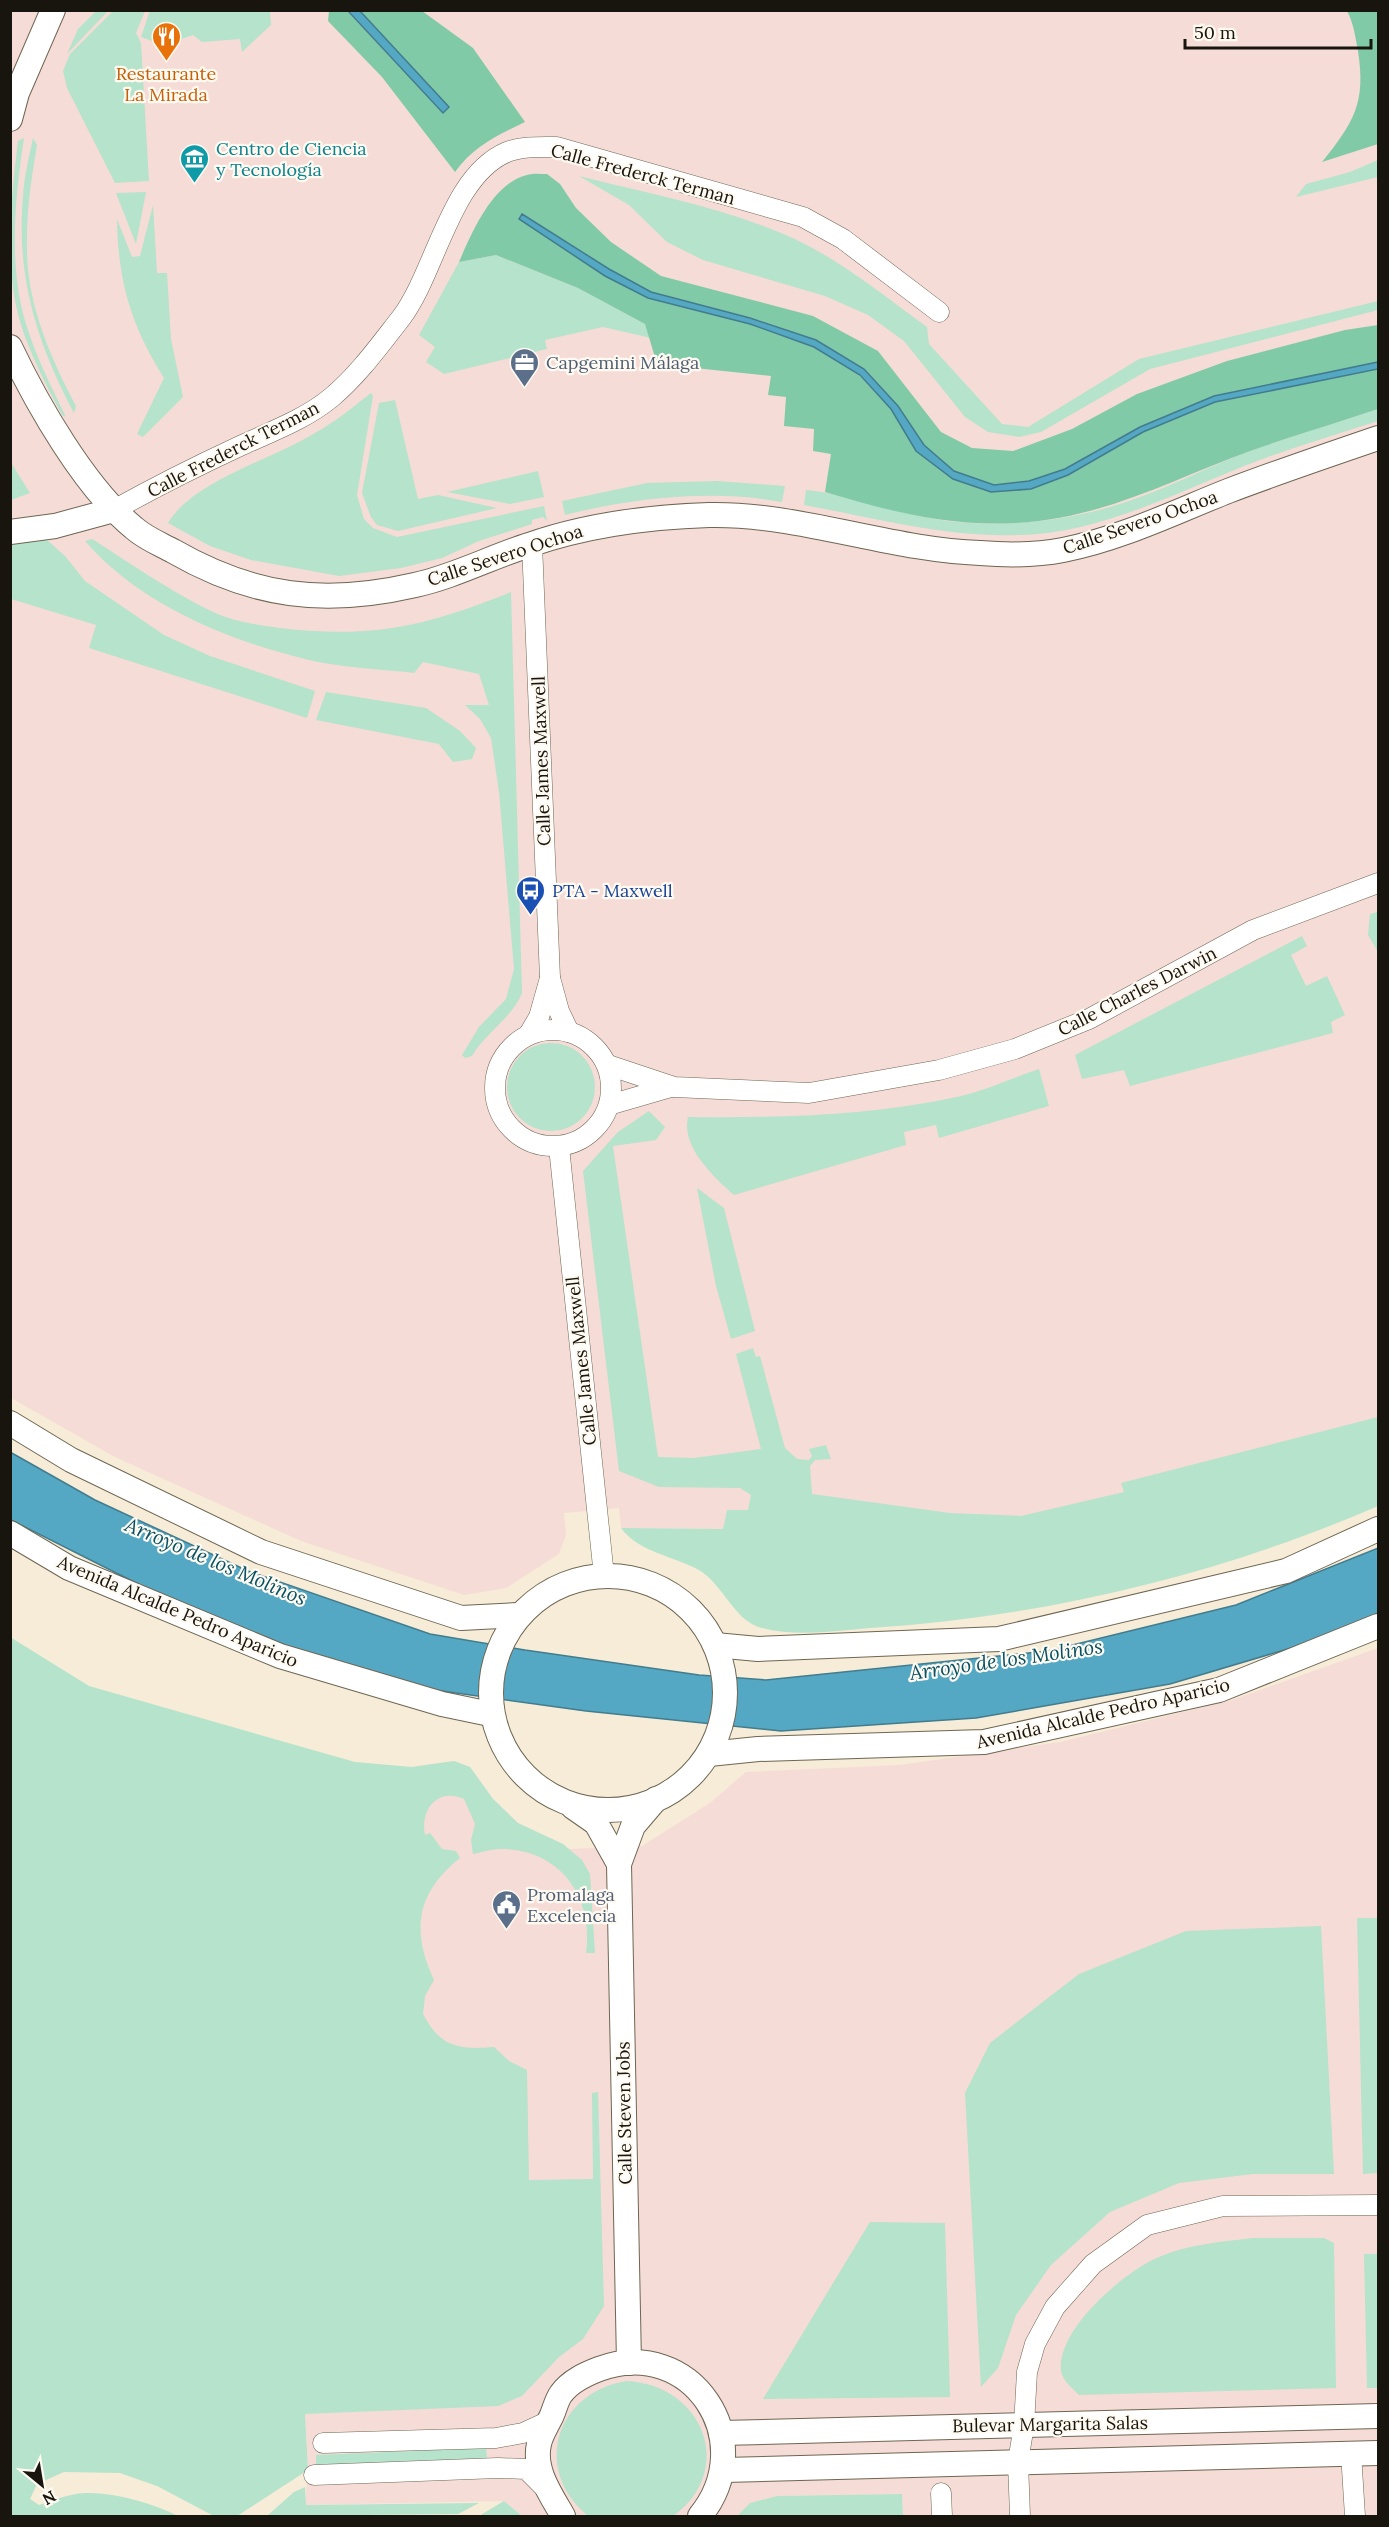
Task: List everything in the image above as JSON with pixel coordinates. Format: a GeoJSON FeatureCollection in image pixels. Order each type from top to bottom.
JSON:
{"type":"FeatureCollection","features":[{"type":"Feature","properties":{"kind":"street"},"geometry":{"type":"LineString","coordinates":[[10,119],[17,93],[53,10]]}},
{"type":"Feature","properties":{"kind":"street","name":"Calle Frederck Terman"},"geometry":{"type":"LineString","coordinates":[[114,510],[171,479],[284,426],[330,399],[359,372],[408,308],[463,195],[483,170],[507,152],[533,147],[557,147],[803,218],[843,238],[939,312]]}},
{"type":"Feature","properties":{"kind":"street","name":"Calle Severo Ochoa"},"geometry":{"type":"LineString","coordinates":[[10,347],[32,393],[69,451],[114,510],[136,531],[209,572],[248,586],[296,596],[355,594],[416,585],[532,544],[594,526],[711,515],[794,523],[978,554],[1061,551],[1117,534],[1378,438]]}},
{"type":"Feature","properties":{"kind":"street"},"geometry":{"type":"LineString","coordinates":[[10,532],[55,526],[114,510]]}},
{"type":"Feature","properties":{"kind":"street","name":"Calle James Maxwell"},"geometry":{"type":"LineString","coordinates":[[532,544],[550,978],[559,1011],[569,1032]]}},
{"type":"Feature","properties":{"kind":"street","name":"Calle Charles Darwin"},"geometry":{"type":"LineString","coordinates":[[608,1065],[674,1087],[809,1093],[939,1070],[1014,1049],[1089,1019],[1253,930],[1378,883]]}},
{"type":"Feature","properties":{"kind":"street","name":"Calle James Maxwell"},"geometry":{"type":"LineString","coordinates":[[529,1035],[539,1017],[550,978]]}},
{"type":"Feature","properties":{"kind":"street"},"geometry":{"type":"LineString","coordinates":[[552,1029],[569,1032],[585,1039],[608,1065],[612,1082],[609,1105],[598,1125],[581,1140],[559,1147],[535,1144],[514,1133],[500,1114],[494,1092],[497,1068],[510,1048],[529,1035],[552,1029]]}},
{"type":"Feature","properties":{"kind":"street","name":"Calle Charles Darwin"},"geometry":{"type":"LineString","coordinates":[[609,1105],[674,1087]]}},
{"type":"Feature","properties":{"kind":"street","name":"Calle James Maxwell"},"geometry":{"type":"LineString","coordinates":[[559,1147],[604,1576]]}},
{"type":"Feature","properties":{"kind":"street"},"geometry":{"type":"LineString","coordinates":[[10,1423],[70,1460],[261,1552],[461,1618],[518,1615]]}},
{"type":"Feature","properties":{"kind":"street"},"geometry":{"type":"LineString","coordinates":[[715,1645],[758,1648],[999,1639],[1286,1571],[1378,1528]]}},
{"type":"Feature","properties":{"kind":"street","name":"Avenida Alcalde Pedro Aparicio"},"geometry":{"type":"LineString","coordinates":[[10,1533],[69,1568],[280,1656],[442,1704],[490,1714]]}},
{"type":"Feature","properties":{"kind":"street"},"geometry":{"type":"LineString","coordinates":[[591,1575],[604,1576],[638,1578],[683,1601],[711,1633],[726,1677],[725,1713],[709,1754],[689,1779],[656,1799],[618,1811],[573,1807],[544,1794],[521,1775],[502,1745],[490,1714],[489,1680],[518,1615],[545,1592],[591,1575]]}},
{"type":"Feature","properties":{"kind":"street","name":"Avenida Alcalde Pedro Aparicio"},"geometry":{"type":"LineString","coordinates":[[709,1754],[758,1749],[984,1742],[1219,1690],[1378,1626]]}},
{"type":"Feature","properties":{"kind":"street","name":"Calle Steven Jobs"},"geometry":{"type":"LineString","coordinates":[[629,2363],[619,1864],[633,1826],[656,1799]]}},
{"type":"Feature","properties":{"kind":"street","name":"Calle Steven Jobs"},"geometry":{"type":"LineString","coordinates":[[573,1807],[596,1823],[619,1864]]}},
{"type":"Feature","properties":{"kind":"street"},"geometry":{"type":"LineString","coordinates":[[1020,2517],[1018,2462],[1024,2425],[1027,2372],[1035,2344],[1055,2307],[1093,2264],[1147,2225],[1223,2206],[1378,2205]]}},
{"type":"Feature","properties":{"kind":"street"},"geometry":{"type":"LineString","coordinates":[[563,2517],[540,2472],[539,2444],[561,2393],[583,2375],[619,2362],[656,2364],[691,2382],[713,2408],[725,2442],[724,2470],[712,2503],[700,2517]]}},
{"type":"Feature","properties":{"kind":"street","name":"Bulevar Margarita Salas"},"geometry":{"type":"LineString","coordinates":[[722,2433],[1378,2416]]}},
{"type":"Feature","properties":{"kind":"street"},"geometry":{"type":"LineString","coordinates":[[323,2443],[496,2438],[523,2433],[549,2421]]}},
{"type":"Feature","properties":{"kind":"street","name":"Bulevar Margarita Salas"},"geometry":{"type":"LineString","coordinates":[[724,2470],[1378,2452]]}},
{"type":"Feature","properties":{"kind":"street"},"geometry":{"type":"LineString","coordinates":[[1351,2453],[1355,2517]]}},
{"type":"Feature","properties":{"kind":"street"},"geometry":{"type":"LineString","coordinates":[[314,2475],[526,2469],[550,2493]]}},
{"type":"Feature","properties":{"kind":"street"},"geometry":{"type":"LineString","coordinates":[[941,2493],[942,2517]]}},
{"type":"Feature","properties":{"kind":"shaded area"},"geometry":{"type":"Polygon","coordinates":[[[11,11],[1378,11],[1378,1452],[1039,1546],[727,1510],[723,1529],[621,1528],[619,1508],[564,1513],[566,1535],[559,1554],[506,1588],[464,1595],[301,1541],[115,1457],[11,1398],[11,11]]]}},
{"type":"Feature","properties":{"kind":"shaded area"},"geometry":{"type":"Polygon","coordinates":[[[1378,1648],[1378,2516],[903,2516],[902,2494],[777,2496],[750,2503],[737,2516],[522,2516],[504,2501],[305,2505],[308,2470],[305,2414],[371,2411],[419,2283],[418,1766],[454,1761],[470,1767],[493,1799],[518,1823],[569,1849],[642,1846],[710,1803],[746,1772],[900,1765],[1060,1742],[1232,1700],[1378,1648]]]}},
{"type":"Feature","properties":{"kind":"green space"},"geometry":{"type":"Polygon","coordinates":[[[150,10],[270,11],[271,25],[242,52],[240,39],[202,42],[193,35],[164,45],[141,37],[150,10]]]}},
{"type":"Feature","properties":{"kind":"green space"},"geometry":{"type":"Polygon","coordinates":[[[96,11],[108,11],[67,54],[78,29],[96,11]]]}},
{"type":"Feature","properties":{"kind":"green space"},"geometry":{"type":"Polygon","coordinates":[[[113,11],[145,11],[136,33],[141,43],[149,181],[115,183],[67,88],[63,71],[70,54],[113,11]]]}},
{"type":"Feature","properties":{"kind":"green space"},"geometry":{"type":"Polygon","coordinates":[[[329,11],[347,11],[443,113],[449,107],[360,11],[422,11],[473,48],[525,122],[478,148],[455,172],[382,77],[328,21],[329,11]]]}},
{"type":"Feature","properties":{"kind":"green space"},"geometry":{"type":"Polygon","coordinates":[[[1347,11],[1378,11],[1378,144],[1322,162],[1350,123],[1359,98],[1358,51],[1353,25],[1347,11]]]}},
{"type":"Feature","properties":{"kind":"green space"},"geometry":{"type":"Polygon","coordinates":[[[24,138],[15,231],[20,302],[44,371],[66,417],[62,415],[30,350],[22,328],[12,282],[10,234],[13,187],[18,141],[24,138]]]}},
{"type":"Feature","properties":{"kind":"green space"},"geometry":{"type":"Polygon","coordinates":[[[33,138],[37,145],[28,210],[27,237],[31,291],[42,331],[76,406],[74,413],[49,361],[26,282],[23,255],[23,197],[33,138]]]}},
{"type":"Feature","properties":{"kind":"green space"},"geometry":{"type":"Polygon","coordinates":[[[1378,160],[1378,177],[1296,197],[1306,184],[1350,172],[1378,160]]]}},
{"type":"Feature","properties":{"kind":"green space"},"geometry":{"type":"Polygon","coordinates":[[[547,174],[560,184],[576,208],[611,242],[661,276],[813,316],[878,351],[941,432],[972,448],[1013,451],[1072,429],[1137,394],[1227,361],[1345,330],[1378,325],[1378,362],[1214,396],[1140,427],[1065,469],[1029,481],[994,485],[954,471],[924,445],[898,406],[864,369],[816,340],[750,318],[651,292],[522,215],[519,219],[648,298],[750,324],[814,347],[859,375],[891,409],[917,451],[991,492],[1031,489],[1143,432],[1215,402],[1378,369],[1378,409],[1253,450],[1138,496],[1080,514],[1049,520],[991,524],[967,523],[919,516],[849,499],[825,492],[831,454],[813,451],[814,429],[784,426],[786,397],[768,395],[771,376],[657,364],[645,324],[578,288],[496,255],[459,262],[477,223],[494,198],[504,188],[527,175],[547,174]]]}},
{"type":"Feature","properties":{"kind":"green space"},"geometry":{"type":"Polygon","coordinates":[[[579,176],[681,201],[757,223],[801,242],[839,263],[927,327],[929,344],[1002,424],[1028,427],[1139,359],[1378,301],[1378,310],[1150,369],[1041,432],[1019,437],[988,432],[965,417],[904,341],[868,315],[825,296],[703,260],[667,242],[629,205],[579,176]]]}},
{"type":"Feature","properties":{"kind":"green space"},"geometry":{"type":"Polygon","coordinates":[[[146,192],[136,244],[116,193],[146,192]]]}},
{"type":"Feature","properties":{"kind":"green space"},"geometry":{"type":"Polygon","coordinates":[[[153,205],[157,273],[167,273],[171,339],[183,397],[143,437],[137,434],[164,378],[143,340],[128,302],[120,263],[117,219],[132,257],[140,256],[153,205]]]}},
{"type":"Feature","properties":{"kind":"green space"},"geometry":{"type":"Polygon","coordinates":[[[496,255],[578,288],[645,324],[651,338],[603,327],[545,340],[547,349],[444,374],[426,362],[435,347],[419,335],[459,262],[496,255]]]}},
{"type":"Feature","properties":{"kind":"green space"},"geometry":{"type":"Polygon","coordinates":[[[371,393],[373,396],[357,495],[364,519],[373,528],[397,537],[544,506],[547,521],[543,517],[532,520],[532,524],[479,541],[442,558],[401,568],[339,576],[251,560],[210,546],[168,523],[180,508],[214,483],[298,443],[344,414],[371,393]]]}},
{"type":"Feature","properties":{"kind":"green space"},"geometry":{"type":"Polygon","coordinates":[[[395,400],[418,499],[438,495],[497,508],[398,531],[377,525],[371,517],[362,493],[379,403],[395,400]]]}},
{"type":"Feature","properties":{"kind":"green space"},"geometry":{"type":"Polygon","coordinates":[[[1378,409],[1378,421],[1257,461],[1141,508],[1081,527],[1020,535],[965,533],[911,526],[804,505],[806,490],[847,497],[928,518],[949,521],[989,524],[1066,517],[1104,509],[1139,497],[1253,450],[1378,409]]]}},
{"type":"Feature","properties":{"kind":"green space"},"geometry":{"type":"Polygon","coordinates":[[[10,461],[30,493],[11,500],[10,500],[10,461]]]}},
{"type":"Feature","properties":{"kind":"green space"},"geometry":{"type":"Polygon","coordinates":[[[538,471],[544,497],[510,504],[447,492],[538,471]]]}},
{"type":"Feature","properties":{"kind":"green space"},"geometry":{"type":"Polygon","coordinates":[[[717,481],[785,486],[782,502],[728,496],[673,497],[618,504],[565,515],[562,501],[647,483],[717,481]]]}},
{"type":"Feature","properties":{"kind":"green space"},"geometry":{"type":"Polygon","coordinates":[[[92,539],[164,585],[217,614],[253,624],[280,628],[343,632],[398,627],[452,614],[511,592],[522,993],[512,1010],[472,1056],[465,1058],[462,1055],[479,1027],[506,999],[514,969],[499,792],[491,738],[480,719],[465,705],[489,705],[479,674],[423,662],[414,673],[335,665],[309,660],[248,642],[187,617],[132,584],[85,541],[92,539]]]}},
{"type":"Feature","properties":{"kind":"green space"},"geometry":{"type":"Polygon","coordinates":[[[18,540],[47,540],[65,556],[85,581],[164,635],[210,656],[315,691],[307,718],[89,648],[96,625],[11,599],[11,543],[18,540]]]}},
{"type":"Feature","properties":{"kind":"green space"},"geometry":{"type":"Polygon","coordinates":[[[326,692],[426,708],[460,731],[476,748],[472,759],[453,762],[439,744],[316,720],[326,692]]]}},
{"type":"Feature","properties":{"kind":"green space"},"geometry":{"type":"Polygon","coordinates":[[[1378,912],[1378,952],[1368,935],[1370,914],[1378,912]]]}},
{"type":"Feature","properties":{"kind":"green space"},"geometry":{"type":"Polygon","coordinates":[[[1302,936],[1307,946],[1291,955],[1306,986],[1327,976],[1345,1015],[1331,1022],[1333,1033],[1130,1086],[1124,1070],[1082,1079],[1075,1055],[1302,936]]]}},
{"type":"Feature","properties":{"kind":"green space"},"geometry":{"type":"Polygon","coordinates":[[[551,1043],[568,1046],[582,1056],[592,1070],[595,1087],[592,1104],[582,1118],[568,1128],[551,1131],[534,1128],[520,1118],[510,1104],[507,1087],[510,1070],[520,1056],[534,1046],[551,1043]]]}},
{"type":"Feature","properties":{"kind":"green space"},"geometry":{"type":"Polygon","coordinates":[[[1039,1069],[1049,1106],[939,1138],[936,1125],[904,1132],[906,1145],[734,1195],[709,1170],[689,1139],[688,1117],[823,1114],[890,1108],[957,1097],[1039,1069]]]}},
{"type":"Feature","properties":{"kind":"green space"},"geometry":{"type":"Polygon","coordinates":[[[649,1111],[665,1127],[656,1140],[613,1146],[658,1457],[694,1458],[761,1449],[736,1354],[753,1348],[756,1357],[760,1356],[785,1448],[797,1459],[809,1460],[812,1456],[809,1449],[826,1445],[831,1459],[815,1460],[810,1466],[812,1494],[950,1513],[1021,1516],[1124,1492],[1121,1483],[1378,1417],[1378,1506],[1256,1553],[1129,1589],[1065,1603],[935,1622],[829,1632],[775,1631],[753,1624],[737,1611],[715,1584],[699,1570],[637,1543],[621,1528],[723,1529],[727,1510],[748,1510],[751,1495],[740,1488],[659,1487],[619,1471],[583,1171],[618,1132],[649,1111]]]}},
{"type":"Feature","properties":{"kind":"green space"},"geometry":{"type":"Polygon","coordinates":[[[697,1188],[724,1208],[755,1331],[731,1339],[716,1286],[697,1188]]]}},
{"type":"Feature","properties":{"kind":"green space"},"geometry":{"type":"Polygon","coordinates":[[[10,1637],[89,1686],[355,1762],[412,1767],[454,1761],[470,1767],[493,1799],[518,1823],[563,1844],[582,1860],[590,1874],[595,1953],[586,1953],[587,1932],[578,1895],[569,1880],[556,1867],[540,1857],[522,1851],[498,1849],[473,1854],[471,1840],[475,1824],[464,1799],[455,1796],[439,1798],[428,1809],[425,1817],[425,1835],[430,1833],[442,1849],[456,1851],[460,1858],[434,1885],[426,1899],[422,1914],[422,1945],[434,1980],[425,1996],[423,2014],[436,2034],[444,2040],[461,2047],[494,2047],[509,2061],[527,2070],[529,2180],[593,2179],[592,2093],[598,2092],[604,2306],[583,2339],[559,2357],[522,2396],[498,2406],[305,2414],[308,2470],[237,2516],[214,2516],[157,2486],[120,2473],[64,2472],[37,2484],[30,2499],[39,2505],[76,2494],[114,2495],[155,2506],[178,2516],[11,2516],[10,1637]]]}},
{"type":"Feature","properties":{"kind":"green space"},"geometry":{"type":"Polygon","coordinates":[[[1357,1918],[1378,1918],[1378,2173],[1363,2174],[1357,1918]]]}},
{"type":"Feature","properties":{"kind":"green space"},"geometry":{"type":"Polygon","coordinates":[[[1321,1926],[1334,2174],[1253,2174],[1179,2183],[1110,2212],[1051,2265],[1016,2315],[998,2368],[981,2387],[965,2093],[990,2043],[1079,1974],[1186,1931],[1321,1926]]]}},
{"type":"Feature","properties":{"kind":"green space"},"geometry":{"type":"Polygon","coordinates":[[[870,2222],[945,2223],[950,2397],[763,2399],[870,2222]]]}},
{"type":"Feature","properties":{"kind":"green space"},"geometry":{"type":"Polygon","coordinates":[[[1253,2238],[1324,2238],[1334,2243],[1336,2388],[1079,2395],[1070,2387],[1061,2370],[1063,2354],[1070,2337],[1081,2320],[1112,2288],[1145,2264],[1159,2257],[1205,2244],[1253,2238]]]}},
{"type":"Feature","properties":{"kind":"green space"},"geometry":{"type":"Polygon","coordinates":[[[1364,2254],[1378,2254],[1378,2388],[1367,2388],[1364,2254]]]}},
{"type":"Feature","properties":{"kind":"green space"},"geometry":{"type":"Polygon","coordinates":[[[627,2381],[653,2386],[675,2397],[692,2413],[702,2433],[707,2454],[704,2476],[693,2497],[673,2516],[588,2516],[570,2497],[560,2477],[557,2456],[560,2435],[568,2416],[583,2400],[603,2388],[627,2381]]]}},
{"type":"Feature","properties":{"kind":"green space"},"geometry":{"type":"Polygon","coordinates":[[[486,2448],[487,2458],[316,2465],[316,2455],[486,2448]]]}},
{"type":"Feature","properties":{"kind":"green space"},"geometry":{"type":"Polygon","coordinates":[[[305,2487],[306,2505],[479,2503],[458,2514],[267,2516],[294,2492],[305,2487]]]}},
{"type":"Feature","properties":{"kind":"green space"},"geometry":{"type":"Polygon","coordinates":[[[902,2494],[903,2516],[737,2516],[750,2503],[777,2496],[902,2494]]]}},
{"type":"Feature","properties":{"kind":"green space"},"geometry":{"type":"Polygon","coordinates":[[[504,2501],[522,2516],[479,2516],[504,2501]]]}},
{"type":"Feature","properties":{"kind":"water"},"geometry":{"type":"Polygon","coordinates":[[[348,11],[360,11],[449,107],[443,113],[348,11]]]}},
{"type":"Feature","properties":{"kind":"water"},"geometry":{"type":"Polygon","coordinates":[[[522,214],[609,269],[651,292],[750,318],[816,340],[864,369],[898,406],[924,445],[954,471],[994,485],[1029,481],[1065,469],[1140,427],[1214,396],[1378,362],[1378,369],[1215,402],[1143,432],[1068,475],[1031,489],[991,492],[953,479],[916,451],[891,409],[860,375],[814,347],[750,324],[648,298],[605,276],[519,219],[522,214]]]}},
{"type":"Feature","properties":{"kind":"water","name":"Arroyo de los Molinos"},"geometry":{"type":"Polygon","coordinates":[[[10,1452],[95,1500],[248,1571],[430,1634],[699,1675],[766,1680],[1048,1651],[1236,1605],[1378,1548],[1378,1616],[1291,1648],[1170,1684],[976,1718],[781,1731],[586,1711],[406,1686],[312,1656],[158,1594],[11,1520],[10,1452]]]}},
{"type":"Feature","properties":{"kind":"place","name":"Restaurante La Mirada"},"geometry":{"type":"Point","coordinates":[166,62]}},
{"type":"Feature","properties":{"kind":"place","name":"Centro de Ciencia y Tecnología"},"geometry":{"type":"Point","coordinates":[195,184]}},
{"type":"Feature","properties":{"kind":"place","name":"Capgemini Málaga"},"geometry":{"type":"Point","coordinates":[525,388]}},
{"type":"Feature","properties":{"kind":"place","name":"PTA - Maxwell"},"geometry":{"type":"Point","coordinates":[531,916]}},
{"type":"Feature","properties":{"kind":"place","name":"Promalaga Excelencia"},"geometry":{"type":"Point","coordinates":[506,1930]}}]}
